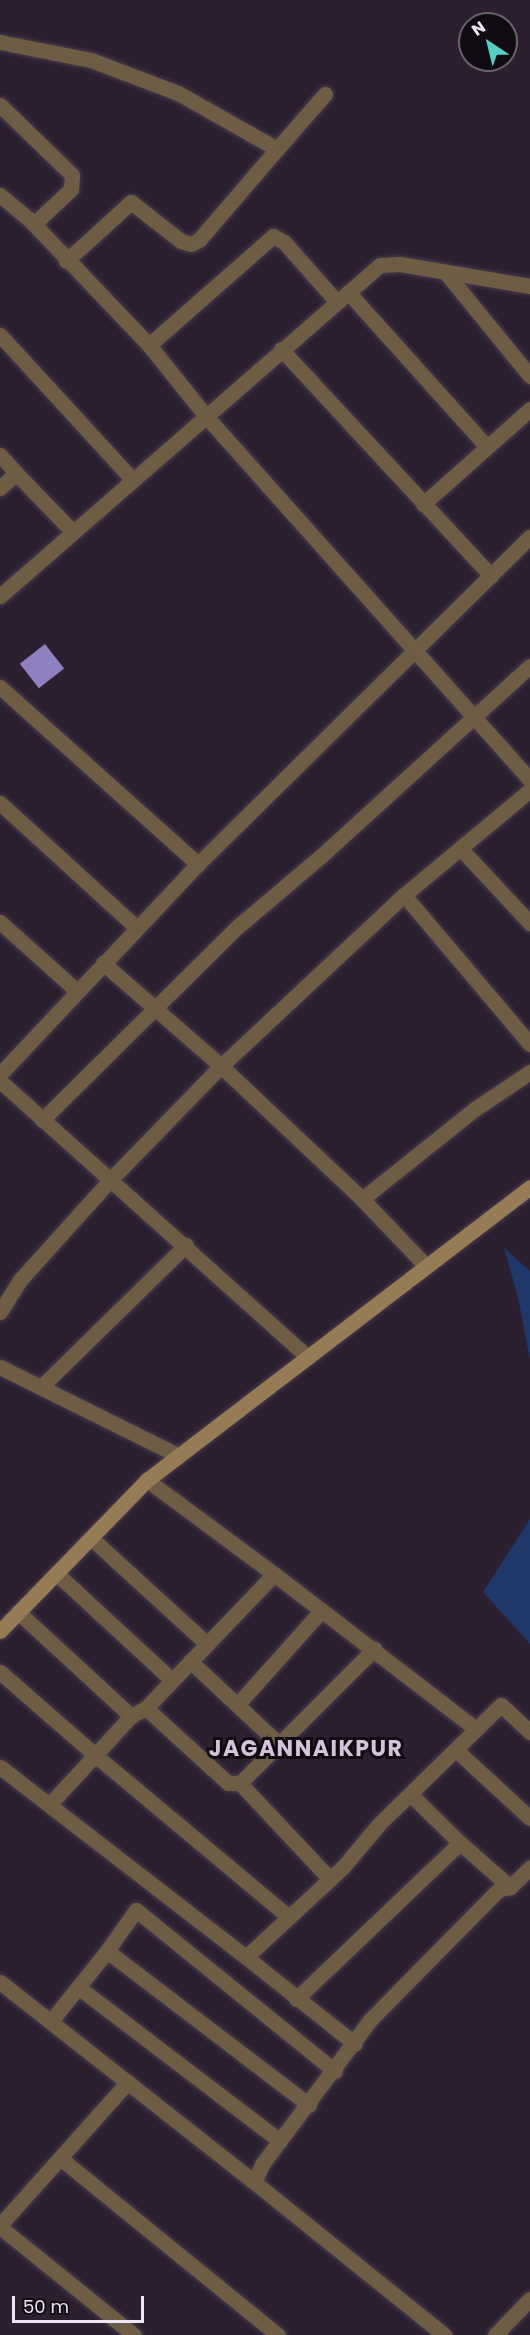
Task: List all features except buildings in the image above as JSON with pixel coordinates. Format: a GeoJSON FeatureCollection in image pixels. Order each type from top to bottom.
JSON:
{"type":"FeatureCollection","features":[{"type":"Feature","properties":{"kind":"street"},"geometry":{"type":"LineString","coordinates":[[0,42],[91,60],[178,93],[277,149]]}},
{"type":"Feature","properties":{"kind":"street"},"geometry":{"type":"LineString","coordinates":[[66,261],[131,202],[181,240],[191,244],[199,240],[325,94]]}},
{"type":"Feature","properties":{"kind":"street"},"geometry":{"type":"LineString","coordinates":[[0,105],[72,175],[71,189],[34,224]]}},
{"type":"Feature","properties":{"kind":"street"},"geometry":{"type":"LineString","coordinates":[[0,195],[34,224],[66,261],[149,345],[205,415],[530,780]]}},
{"type":"Feature","properties":{"kind":"street"},"geometry":{"type":"LineString","coordinates":[[149,345],[273,236],[284,242],[343,297],[486,446]]}},
{"type":"Feature","properties":{"kind":"street"},"geometry":{"type":"LineString","coordinates":[[0,596],[131,478],[380,265],[400,264],[530,286]]}},
{"type":"Feature","properties":{"kind":"street"},"geometry":{"type":"LineString","coordinates":[[446,273],[530,376]]}},
{"type":"Feature","properties":{"kind":"street"},"geometry":{"type":"LineString","coordinates":[[0,335],[131,478]]}},
{"type":"Feature","properties":{"kind":"street"},"geometry":{"type":"LineString","coordinates":[[281,349],[490,576]]}},
{"type":"Feature","properties":{"kind":"street"},"geometry":{"type":"LineString","coordinates":[[423,504],[530,409]]}},
{"type":"Feature","properties":{"kind":"street"},"geometry":{"type":"LineString","coordinates":[[0,455],[72,531]]}},
{"type":"Feature","properties":{"kind":"street"},"geometry":{"type":"LineString","coordinates":[[0,488],[16,473]]}},
{"type":"Feature","properties":{"kind":"street"},"geometry":{"type":"LineString","coordinates":[[0,1074],[136,927],[198,864],[414,648],[528,542]]}},
{"type":"Feature","properties":{"kind":"street"},"geometry":{"type":"LineString","coordinates":[[42,1120],[236,928],[321,856],[530,666]]}},
{"type":"Feature","properties":{"kind":"street"},"geometry":{"type":"LineString","coordinates":[[0,687],[198,864]]}},
{"type":"Feature","properties":{"kind":"street"},"geometry":{"type":"LineString","coordinates":[[0,1312],[20,1280],[111,1180],[221,1066],[404,895],[530,790]]}},
{"type":"Feature","properties":{"kind":"street"},"geometry":{"type":"LineString","coordinates":[[0,802],[136,927]]}},
{"type":"Feature","properties":{"kind":"street"},"geometry":{"type":"LineString","coordinates":[[460,848],[530,923]]}},
{"type":"Feature","properties":{"kind":"street"},"geometry":{"type":"LineString","coordinates":[[404,895],[530,1044]]}},
{"type":"Feature","properties":{"kind":"street"},"geometry":{"type":"LineString","coordinates":[[0,922],[77,991]]}},
{"type":"Feature","properties":{"kind":"street"},"geometry":{"type":"LineString","coordinates":[[103,963],[221,1066],[363,1200],[426,1265]]}},
{"type":"Feature","properties":{"kind":"street"},"geometry":{"type":"LineString","coordinates":[[363,1200],[476,1108],[530,1072]]}},
{"type":"Feature","properties":{"kind":"street"},"geometry":{"type":"LineString","coordinates":[[0,1082],[186,1245],[308,1357]]}},
{"type":"Feature","properties":{"kind":"street"},"geometry":{"type":"LineString","coordinates":[[2,1627],[147,1480],[177,1455],[530,1187]]}},
{"type":"Feature","properties":{"kind":"street"},"geometry":{"type":"LineString","coordinates":[[41,1387],[186,1245]]}},
{"type":"Feature","properties":{"kind":"street"},"geometry":{"type":"LineString","coordinates":[[0,1367],[177,1455]]}},
{"type":"Feature","properties":{"kind":"street"},"geometry":{"type":"LineString","coordinates":[[147,1480],[374,1648],[476,1729]]}},
{"type":"Feature","properties":{"kind":"street"},"geometry":{"type":"LineString","coordinates":[[91,1538],[207,1644]]}},
{"type":"Feature","properties":{"kind":"street"},"geometry":{"type":"LineString","coordinates":[[56,1573],[172,1680]]}},
{"type":"Feature","properties":{"kind":"street"},"geometry":{"type":"LineString","coordinates":[[51,1804],[131,1716],[146,1708],[274,1574]]}},
{"type":"Feature","properties":{"kind":"street"},"geometry":{"type":"LineString","coordinates":[[237,1705],[322,1610]]}},
{"type":"Feature","properties":{"kind":"street"},"geometry":{"type":"LineString","coordinates":[[18,1612],[131,1716]]}},
{"type":"Feature","properties":{"kind":"street"},"geometry":{"type":"LineString","coordinates":[[146,1708],[228,1783],[240,1783],[374,1648]]}},
{"type":"Feature","properties":{"kind":"street"},"geometry":{"type":"LineString","coordinates":[[190,1661],[279,1744]]}},
{"type":"Feature","properties":{"kind":"street"},"geometry":{"type":"LineString","coordinates":[[0,1672],[95,1755],[289,1917]]}},
{"type":"Feature","properties":{"kind":"street"},"geometry":{"type":"LineString","coordinates":[[246,1957],[330,1879],[501,1705],[530,1732]]}},
{"type":"Feature","properties":{"kind":"street"},"geometry":{"type":"LineString","coordinates":[[456,1750],[530,1818]]}},
{"type":"Feature","properties":{"kind":"street"},"geometry":{"type":"LineString","coordinates":[[0,1767],[51,1804],[90,1839],[246,1957],[355,2044]]}},
{"type":"Feature","properties":{"kind":"street"},"geometry":{"type":"LineString","coordinates":[[240,1783],[330,1879]]}},
{"type":"Feature","properties":{"kind":"street"},"geometry":{"type":"LineString","coordinates":[[411,1795],[460,1843],[510,1887]]}},
{"type":"Feature","properties":{"kind":"street"},"geometry":{"type":"LineString","coordinates":[[296,1999],[460,1843]]}},
{"type":"Feature","properties":{"kind":"street"},"geometry":{"type":"LineString","coordinates":[[254,2182],[280,2141],[335,2071],[370,2020],[499,1889],[510,1887],[530,1868]]}},
{"type":"Feature","properties":{"kind":"street"},"geometry":{"type":"LineString","coordinates":[[51,2021],[107,1951],[136,1910],[335,2071]]}},
{"type":"Feature","properties":{"kind":"street"},"geometry":{"type":"LineString","coordinates":[[107,1951],[309,2105]]}},
{"type":"Feature","properties":{"kind":"street"},"geometry":{"type":"LineString","coordinates":[[0,1982],[444,2335]]}},
{"type":"Feature","properties":{"kind":"street"},"geometry":{"type":"LineString","coordinates":[[78,1987],[280,2141]]}},
{"type":"Feature","properties":{"kind":"street"},"geometry":{"type":"LineString","coordinates":[[128,2082],[0,2226],[134,2335]]}},
{"type":"Feature","properties":{"kind":"street"},"geometry":{"type":"LineString","coordinates":[[60,2158],[278,2335]]}},
{"type":"Feature","properties":{"kind":"street"},"geometry":{"type":"LineString","coordinates":[[499,2334],[530,2299]]}},
{"type":"Feature","properties":{"kind":"water"},"geometry":{"type":"Polygon","coordinates":[[[504,1248],[530,1271],[530,1360],[518,1297],[504,1248]]]}},
{"type":"Feature","properties":{"kind":"water"},"geometry":{"type":"Polygon","coordinates":[[[530,1519],[530,1644],[483,1592],[530,1519]]]}},
{"type":"Feature","properties":{"kind":"district","name":"JAGANNAIKPUR"},"geometry":{"type":"Point","coordinates":[306,1749]}}]}
